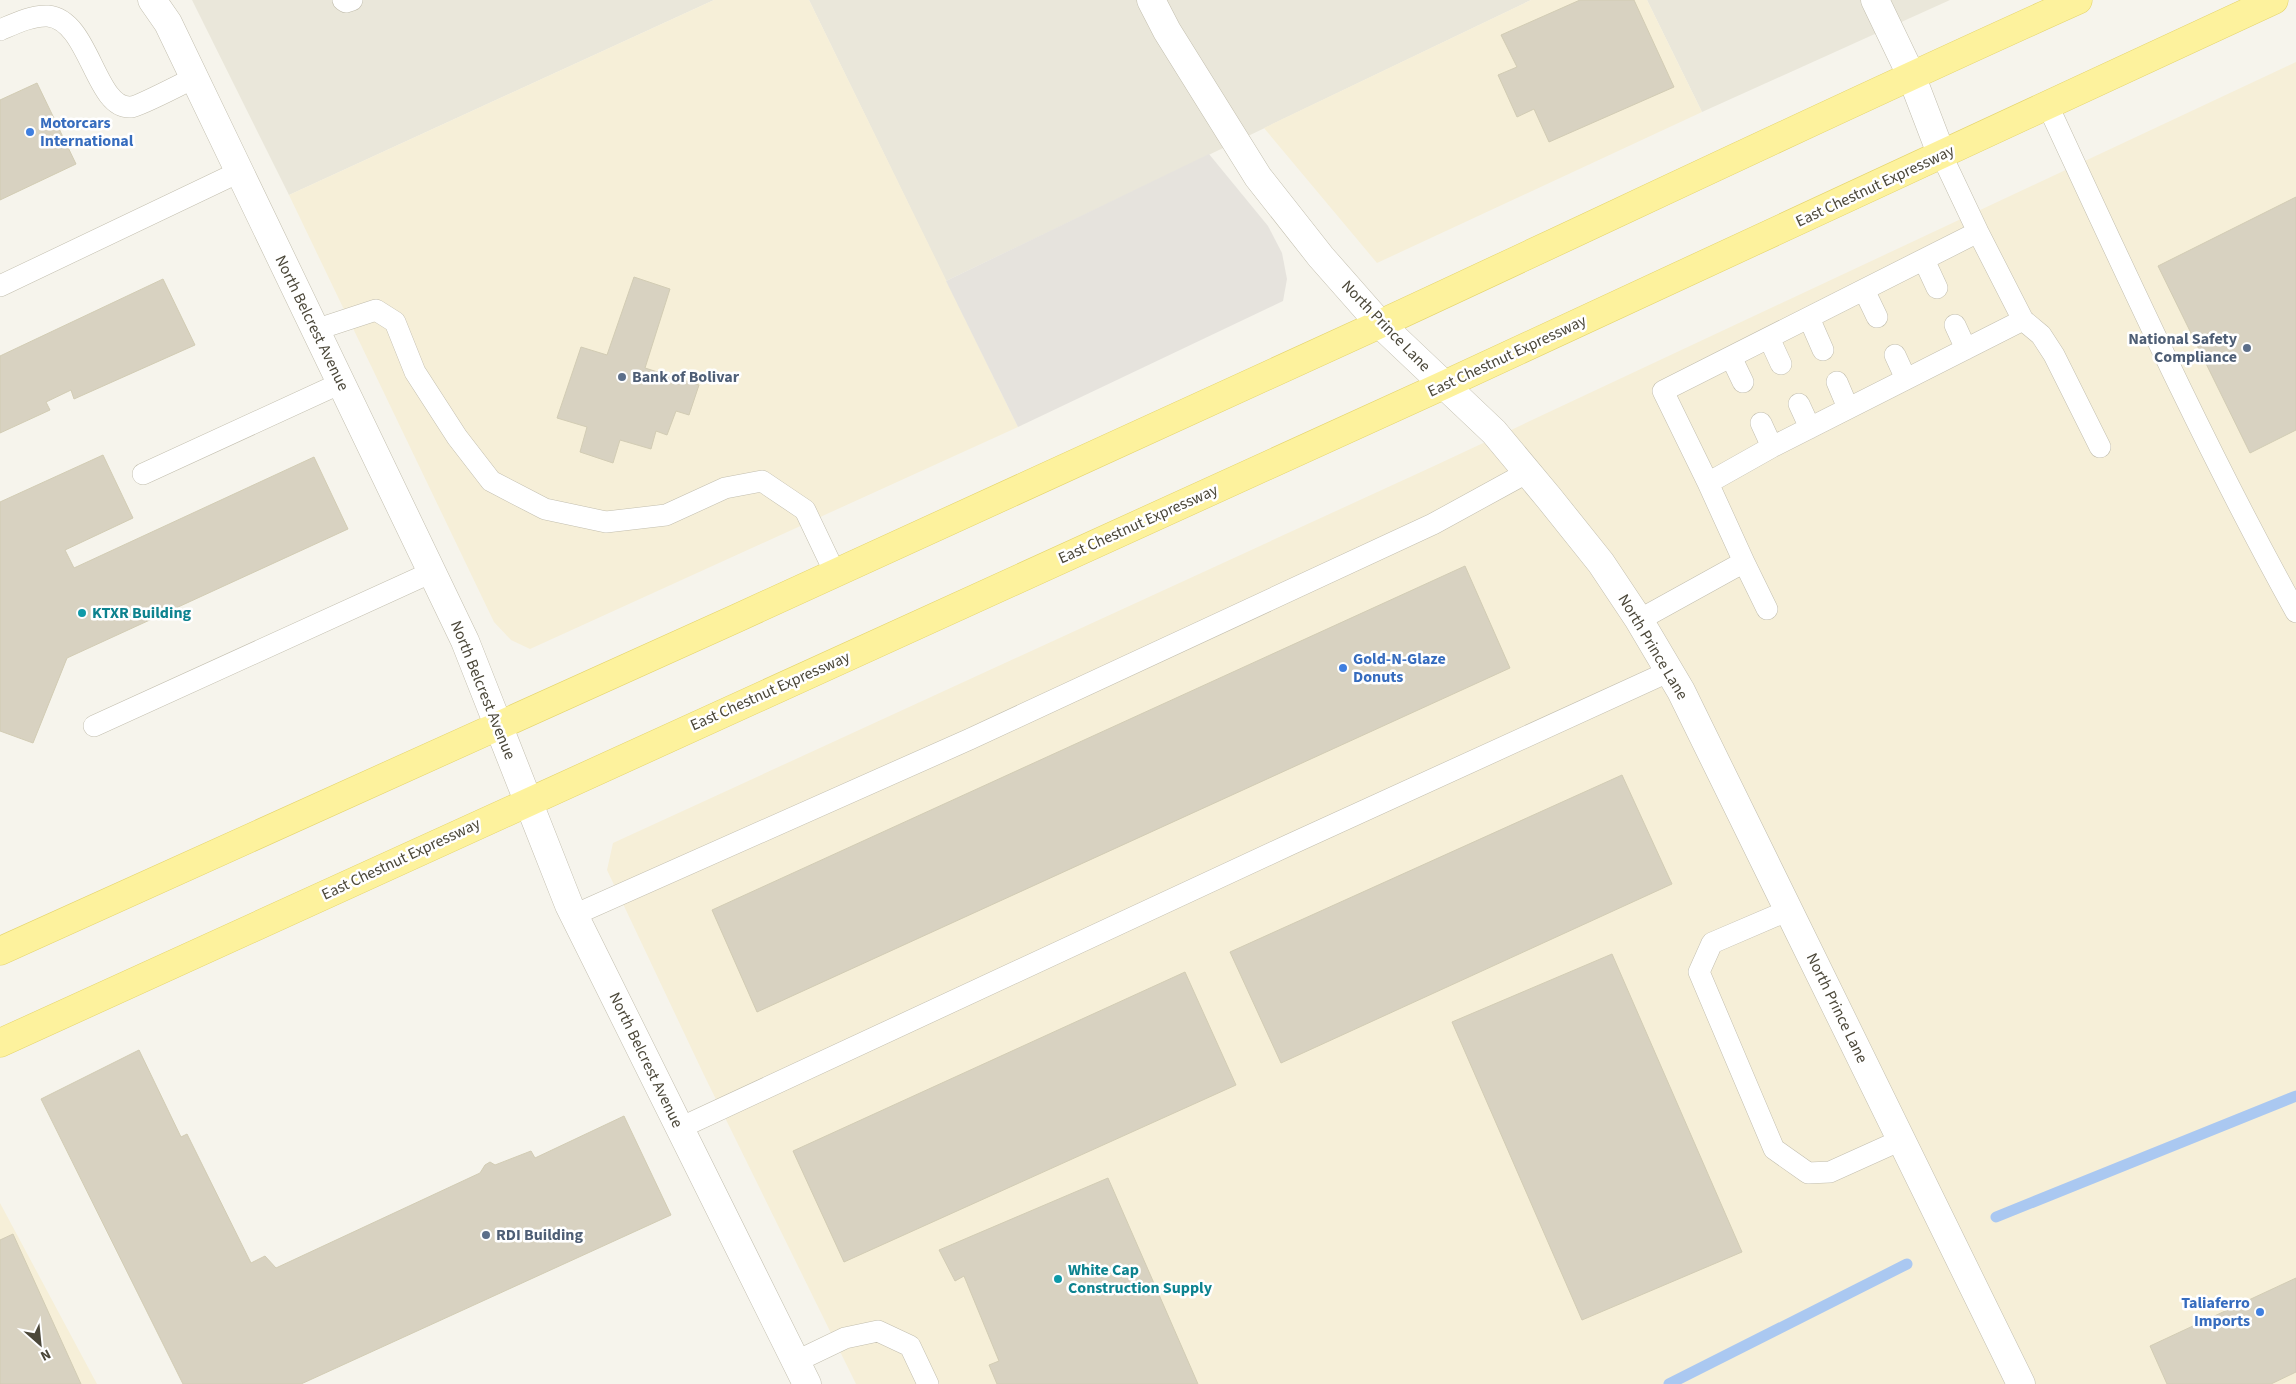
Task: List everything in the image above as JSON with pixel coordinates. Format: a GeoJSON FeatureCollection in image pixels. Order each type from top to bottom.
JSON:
{"type":"FeatureCollection","features":[{"type":"Feature","properties":{"kind":"main road"},"geometry":{"type":"LineString","coordinates":[[0,951],[499,726],[1380,324],[1911,75],[2078,0]]}},
{"type":"Feature","properties":{"kind":"main road","name":"East Chestnut Expressway"},"geometry":{"type":"LineString","coordinates":[[0,1043],[1444,385],[1942,156],[2274,0]]}},
{"type":"Feature","properties":{"kind":"street","name":"North Prince Lane"},"geometry":{"type":"LineString","coordinates":[[1151,0],[1167,31],[1258,177],[1321,258],[1380,324],[1494,432],[1600,563],[1639,620],[1670,671],[2021,1384]]}},
{"type":"Feature","properties":{"kind":"street"},"geometry":{"type":"LineString","coordinates":[[1875,0],[1911,75],[1942,156]]}},
{"type":"Feature","properties":{"kind":"street","name":"North Belcrest Avenue"},"geometry":{"type":"LineString","coordinates":[[157,1],[465,641],[574,915],[801,1373]]}},
{"type":"Feature","properties":{"kind":"lane"},"geometry":{"type":"LineString","coordinates":[[343,0],[346,2],[352,0]]}},
{"type":"Feature","properties":{"kind":"lane"},"geometry":{"type":"LineString","coordinates":[[0,30],[20,21],[47,16],[61,20],[74,30],[107,91],[118,104],[132,107],[194,78]]}},
{"type":"Feature","properties":{"kind":"lane"},"geometry":{"type":"LineString","coordinates":[[2048,106],[2243,517],[2296,612]]}},
{"type":"Feature","properties":{"kind":"lane"},"geometry":{"type":"LineString","coordinates":[[1942,156],[1978,232],[2024,320],[2041,335],[2054,355],[2100,447]]}},
{"type":"Feature","properties":{"kind":"lane"},"geometry":{"type":"LineString","coordinates":[[0,286],[239,172]]}},
{"type":"Feature","properties":{"kind":"lane"},"geometry":{"type":"LineString","coordinates":[[1767,609],[1663,391],[1978,232]]}},
{"type":"Feature","properties":{"kind":"lane"},"geometry":{"type":"LineString","coordinates":[[1924,260],[1937,288]]}},
{"type":"Feature","properties":{"kind":"lane"},"geometry":{"type":"LineString","coordinates":[[1864,290],[1877,317]]}},
{"type":"Feature","properties":{"kind":"lane"},"geometry":{"type":"LineString","coordinates":[[315,330],[376,310],[396,322],[415,372],[457,437],[491,481],[545,509],[606,522],[666,515],[725,488],[762,482],[805,510],[835,572]]}},
{"type":"Feature","properties":{"kind":"lane"},"geometry":{"type":"LineString","coordinates":[[1810,318],[1823,350]]}},
{"type":"Feature","properties":{"kind":"lane"},"geometry":{"type":"LineString","coordinates":[[1708,483],[1772,447],[2024,320]]}},
{"type":"Feature","properties":{"kind":"lane"},"geometry":{"type":"LineString","coordinates":[[1955,326],[1966,349]]}},
{"type":"Feature","properties":{"kind":"lane"},"geometry":{"type":"LineString","coordinates":[[1770,338],[1781,364]]}},
{"type":"Feature","properties":{"kind":"lane"},"geometry":{"type":"LineString","coordinates":[[1895,355],[1906,379]]}},
{"type":"Feature","properties":{"kind":"lane"},"geometry":{"type":"LineString","coordinates":[[1731,357],[1742,382]]}},
{"type":"Feature","properties":{"kind":"lane"},"geometry":{"type":"LineString","coordinates":[[1837,382],[1848,408]]}},
{"type":"Feature","properties":{"kind":"lane"},"geometry":{"type":"LineString","coordinates":[[144,474],[341,383]]}},
{"type":"Feature","properties":{"kind":"lane"},"geometry":{"type":"LineString","coordinates":[[1799,404],[1810,428]]}},
{"type":"Feature","properties":{"kind":"lane"},"geometry":{"type":"LineString","coordinates":[[1761,423],[1772,447]]}},
{"type":"Feature","properties":{"kind":"lane"},"geometry":{"type":"LineString","coordinates":[[574,915],[970,739],[1433,524],[1528,472]]}},
{"type":"Feature","properties":{"kind":"lane"},"geometry":{"type":"LineString","coordinates":[[1639,620],[1744,562]]}},
{"type":"Feature","properties":{"kind":"lane"},"geometry":{"type":"LineString","coordinates":[[94,726],[432,572]]}},
{"type":"Feature","properties":{"kind":"lane"},"geometry":{"type":"LineString","coordinates":[[680,1128],[1289,844],[1670,671]]}},
{"type":"Feature","properties":{"kind":"lane"},"geometry":{"type":"LineString","coordinates":[[1789,910],[1712,943],[1700,972],[1774,1149],[1808,1173],[1830,1172],[1901,1140]]}},
{"type":"Feature","properties":{"kind":"lane"},"geometry":{"type":"LineString","coordinates":[[801,1373],[845,1338],[878,1331],[910,1346],[928,1384]]}},
{"type":"Feature","properties":{"kind":"shaded area"},"geometry":{"type":"Polygon","coordinates":[[[192,0],[714,0],[289,195],[192,0]]]}},
{"type":"Feature","properties":{"kind":"shaded area"},"geometry":{"type":"Polygon","coordinates":[[[714,0],[809,0],[1018,427],[530,649],[511,640],[494,622],[289,195],[714,0]]]}},
{"type":"Feature","properties":{"kind":"shaded area"},"geometry":{"type":"Polygon","coordinates":[[[809,0],[1531,0],[946,281],[809,0]]]}},
{"type":"Feature","properties":{"kind":"shaded area"},"geometry":{"type":"Polygon","coordinates":[[[1531,0],[1647,0],[1702,112],[1377,263],[1264,128],[1531,0]]]}},
{"type":"Feature","properties":{"kind":"shaded area"},"geometry":{"type":"Polygon","coordinates":[[[1647,0],[1950,0],[1702,112],[1647,0]]]}},
{"type":"Feature","properties":{"kind":"shaded area"},"geometry":{"type":"Polygon","coordinates":[[[2296,62],[2296,1384],[856,1384],[704,1075],[607,870],[613,843],[1434,466],[2296,62]]]}},
{"type":"Feature","properties":{"kind":"shaded area"},"geometry":{"type":"Polygon","coordinates":[[[1209,154],[1268,226],[1282,253],[1287,279],[1283,301],[1018,427],[946,281],[1209,154]]]}},
{"type":"Feature","properties":{"kind":"shaded area"},"geometry":{"type":"Polygon","coordinates":[[[0,1203],[97,1384],[0,1384],[0,1203]]]}},
{"type":"Feature","properties":{"kind":"building"},"geometry":{"type":"Polygon","coordinates":[[[1580,0],[1634,0],[1674,87],[1549,142],[1534,109],[1517,117],[1498,75],[1517,67],[1501,35],[1580,0]]]}},
{"type":"Feature","properties":{"kind":"building","name":"Motorcars International"},"geometry":{"type":"Polygon","coordinates":[[[37,83],[76,164],[0,200],[0,100],[37,83]]]}},
{"type":"Feature","properties":{"kind":"building","name":"National Safety Compliance"},"geometry":{"type":"Polygon","coordinates":[[[2296,197],[2296,430],[2250,453],[2158,266],[2296,197]]]}},
{"type":"Feature","properties":{"kind":"building","name":"Bank of Bolivar"},"geometry":{"type":"Polygon","coordinates":[[[634,277],[670,289],[645,368],[699,385],[689,415],[676,411],[667,435],[656,431],[651,449],[620,440],[613,463],[580,452],[587,427],[557,418],[581,347],[607,355],[634,277]]]}},
{"type":"Feature","properties":{"kind":"building"},"geometry":{"type":"Polygon","coordinates":[[[163,279],[195,345],[74,399],[71,390],[46,402],[50,410],[0,433],[0,356],[163,279]]]}},
{"type":"Feature","properties":{"kind":"building","name":"KTXR Building"},"geometry":{"type":"Polygon","coordinates":[[[103,455],[133,518],[65,550],[74,568],[314,457],[348,529],[67,658],[33,743],[0,731],[0,502],[103,455]]]}},
{"type":"Feature","properties":{"kind":"building"},"geometry":{"type":"Polygon","coordinates":[[[1465,566],[1510,668],[757,1012],[712,910],[1465,566]]]}},
{"type":"Feature","properties":{"kind":"building"},"geometry":{"type":"Polygon","coordinates":[[[1622,775],[1672,884],[1281,1063],[1230,952],[1622,775]]]}},
{"type":"Feature","properties":{"kind":"building"},"geometry":{"type":"Polygon","coordinates":[[[1612,954],[1742,1252],[1582,1320],[1452,1022],[1612,954]]]}},
{"type":"Feature","properties":{"kind":"building"},"geometry":{"type":"Polygon","coordinates":[[[1185,972],[1236,1085],[844,1262],[793,1151],[1185,972]]]}},
{"type":"Feature","properties":{"kind":"building","name":"RDI Building"},"geometry":{"type":"Polygon","coordinates":[[[139,1050],[181,1137],[187,1134],[251,1263],[265,1256],[276,1268],[480,1173],[485,1165],[490,1162],[495,1165],[531,1151],[535,1158],[624,1116],[671,1215],[301,1384],[183,1384],[41,1099],[139,1050]]]}},
{"type":"Feature","properties":{"kind":"building","name":"White Cap Construction Supply"},"geometry":{"type":"Polygon","coordinates":[[[1108,1178],[1198,1384],[997,1384],[989,1365],[999,1361],[964,1276],[955,1281],[939,1250],[1108,1178]]]}},
{"type":"Feature","properties":{"kind":"building"},"geometry":{"type":"Polygon","coordinates":[[[13,1234],[81,1384],[0,1384],[0,1240],[13,1234]]]}},
{"type":"Feature","properties":{"kind":"building","name":"Taliaferro Imports"},"geometry":{"type":"Polygon","coordinates":[[[2296,1278],[2296,1372],[2271,1384],[2167,1384],[2150,1346],[2296,1278]]]}},
{"type":"Feature","properties":{"kind":"waterway"},"geometry":{"type":"LineString","coordinates":[[1996,1217],[2296,1096]]}},
{"type":"Feature","properties":{"kind":"waterway"},"geometry":{"type":"LineString","coordinates":[[1669,1384],[1907,1264]]}},
{"type":"Feature","properties":{"kind":"place","name":"Motorcars International"},"geometry":{"type":"Point","coordinates":[30,132]}},
{"type":"Feature","properties":{"kind":"place","name":"National Safety Compliance"},"geometry":{"type":"Point","coordinates":[2247,348]}},
{"type":"Feature","properties":{"kind":"place","name":"Bank of Bolivar"},"geometry":{"type":"Point","coordinates":[622,377]}},
{"type":"Feature","properties":{"kind":"place","name":"KTXR Building"},"geometry":{"type":"Point","coordinates":[82,613]}},
{"type":"Feature","properties":{"kind":"place","name":"Gold-N-Glaze Donuts"},"geometry":{"type":"Point","coordinates":[1343,668]}},
{"type":"Feature","properties":{"kind":"place","name":"RDI Building"},"geometry":{"type":"Point","coordinates":[486,1235]}},
{"type":"Feature","properties":{"kind":"place","name":"White Cap Construction Supply"},"geometry":{"type":"Point","coordinates":[1058,1279]}},
{"type":"Feature","properties":{"kind":"place","name":"Taliaferro Imports"},"geometry":{"type":"Point","coordinates":[2260,1312]}}]}
